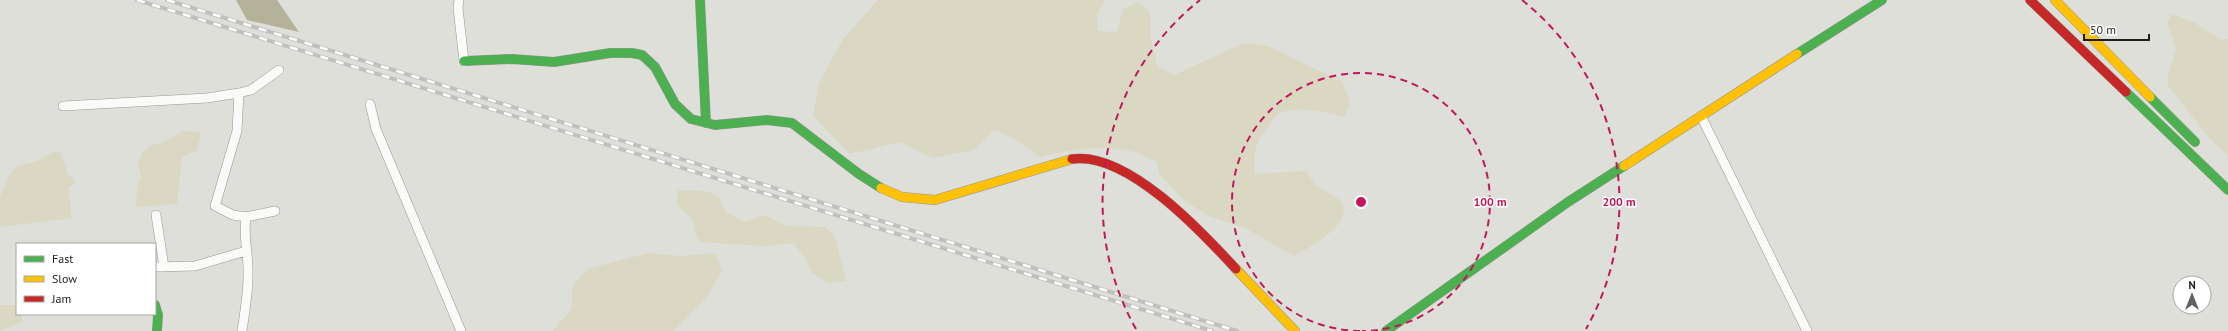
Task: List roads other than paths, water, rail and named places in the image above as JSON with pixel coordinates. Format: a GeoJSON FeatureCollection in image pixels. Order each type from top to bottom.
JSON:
{"type":"FeatureCollection","features":[{"type":"Feature","properties":{"kind":"main road"},"geometry":{"type":"LineString","coordinates":[[700,0],[702,14],[706,123]]}},
{"type":"Feature","properties":{"kind":"main road"},"geometry":{"type":"LineString","coordinates":[[1386,331],[1568,202],[1882,0]]}},
{"type":"Feature","properties":{"kind":"main road"},"geometry":{"type":"LineString","coordinates":[[2030,0],[2228,190]]}},
{"type":"Feature","properties":{"kind":"main road"},"geometry":{"type":"LineString","coordinates":[[2054,0],[2135,83],[2201,147]]}},
{"type":"Feature","properties":{"kind":"main road"},"geometry":{"type":"LineString","coordinates":[[464,60],[511,59],[555,62],[620,54],[642,55],[655,66],[666,93],[680,111],[691,119],[706,123],[739,123],[775,119],[793,124],[863,178],[898,196],[920,202],[935,200],[1061,161],[1084,158],[1103,162],[1131,174],[1175,208],[1295,331]]}},
{"type":"Feature","properties":{"kind":"main road"},"geometry":{"type":"LineString","coordinates":[[156,308],[158,315],[157,331]]}},
{"type":"Feature","properties":{"kind":"street"},"geometry":{"type":"LineString","coordinates":[[459,0],[458,8],[464,60]]}},
{"type":"Feature","properties":{"kind":"street"},"geometry":{"type":"LineString","coordinates":[[63,106],[184,100],[239,93],[251,90],[279,70]]}},
{"type":"Feature","properties":{"kind":"street"},"geometry":{"type":"LineString","coordinates":[[239,93],[237,131],[215,206],[233,215],[246,217],[275,211]]}},
{"type":"Feature","properties":{"kind":"street"},"geometry":{"type":"LineString","coordinates":[[370,104],[376,129],[460,331]]}},
{"type":"Feature","properties":{"kind":"street"},"geometry":{"type":"LineString","coordinates":[[1701,116],[1807,331]]}},
{"type":"Feature","properties":{"kind":"street"},"geometry":{"type":"LineString","coordinates":[[156,215],[159,267],[195,266],[246,251]]}},
{"type":"Feature","properties":{"kind":"street"},"geometry":{"type":"LineString","coordinates":[[242,331],[248,287],[244,235],[246,217]]}},
{"type":"Feature","properties":{"kind":"railway"},"geometry":{"type":"LineString","coordinates":[[137,0],[1212,331]]}},
{"type":"Feature","properties":{"kind":"railway"},"geometry":{"type":"LineString","coordinates":[[167,0],[1237,331]]}}]}
